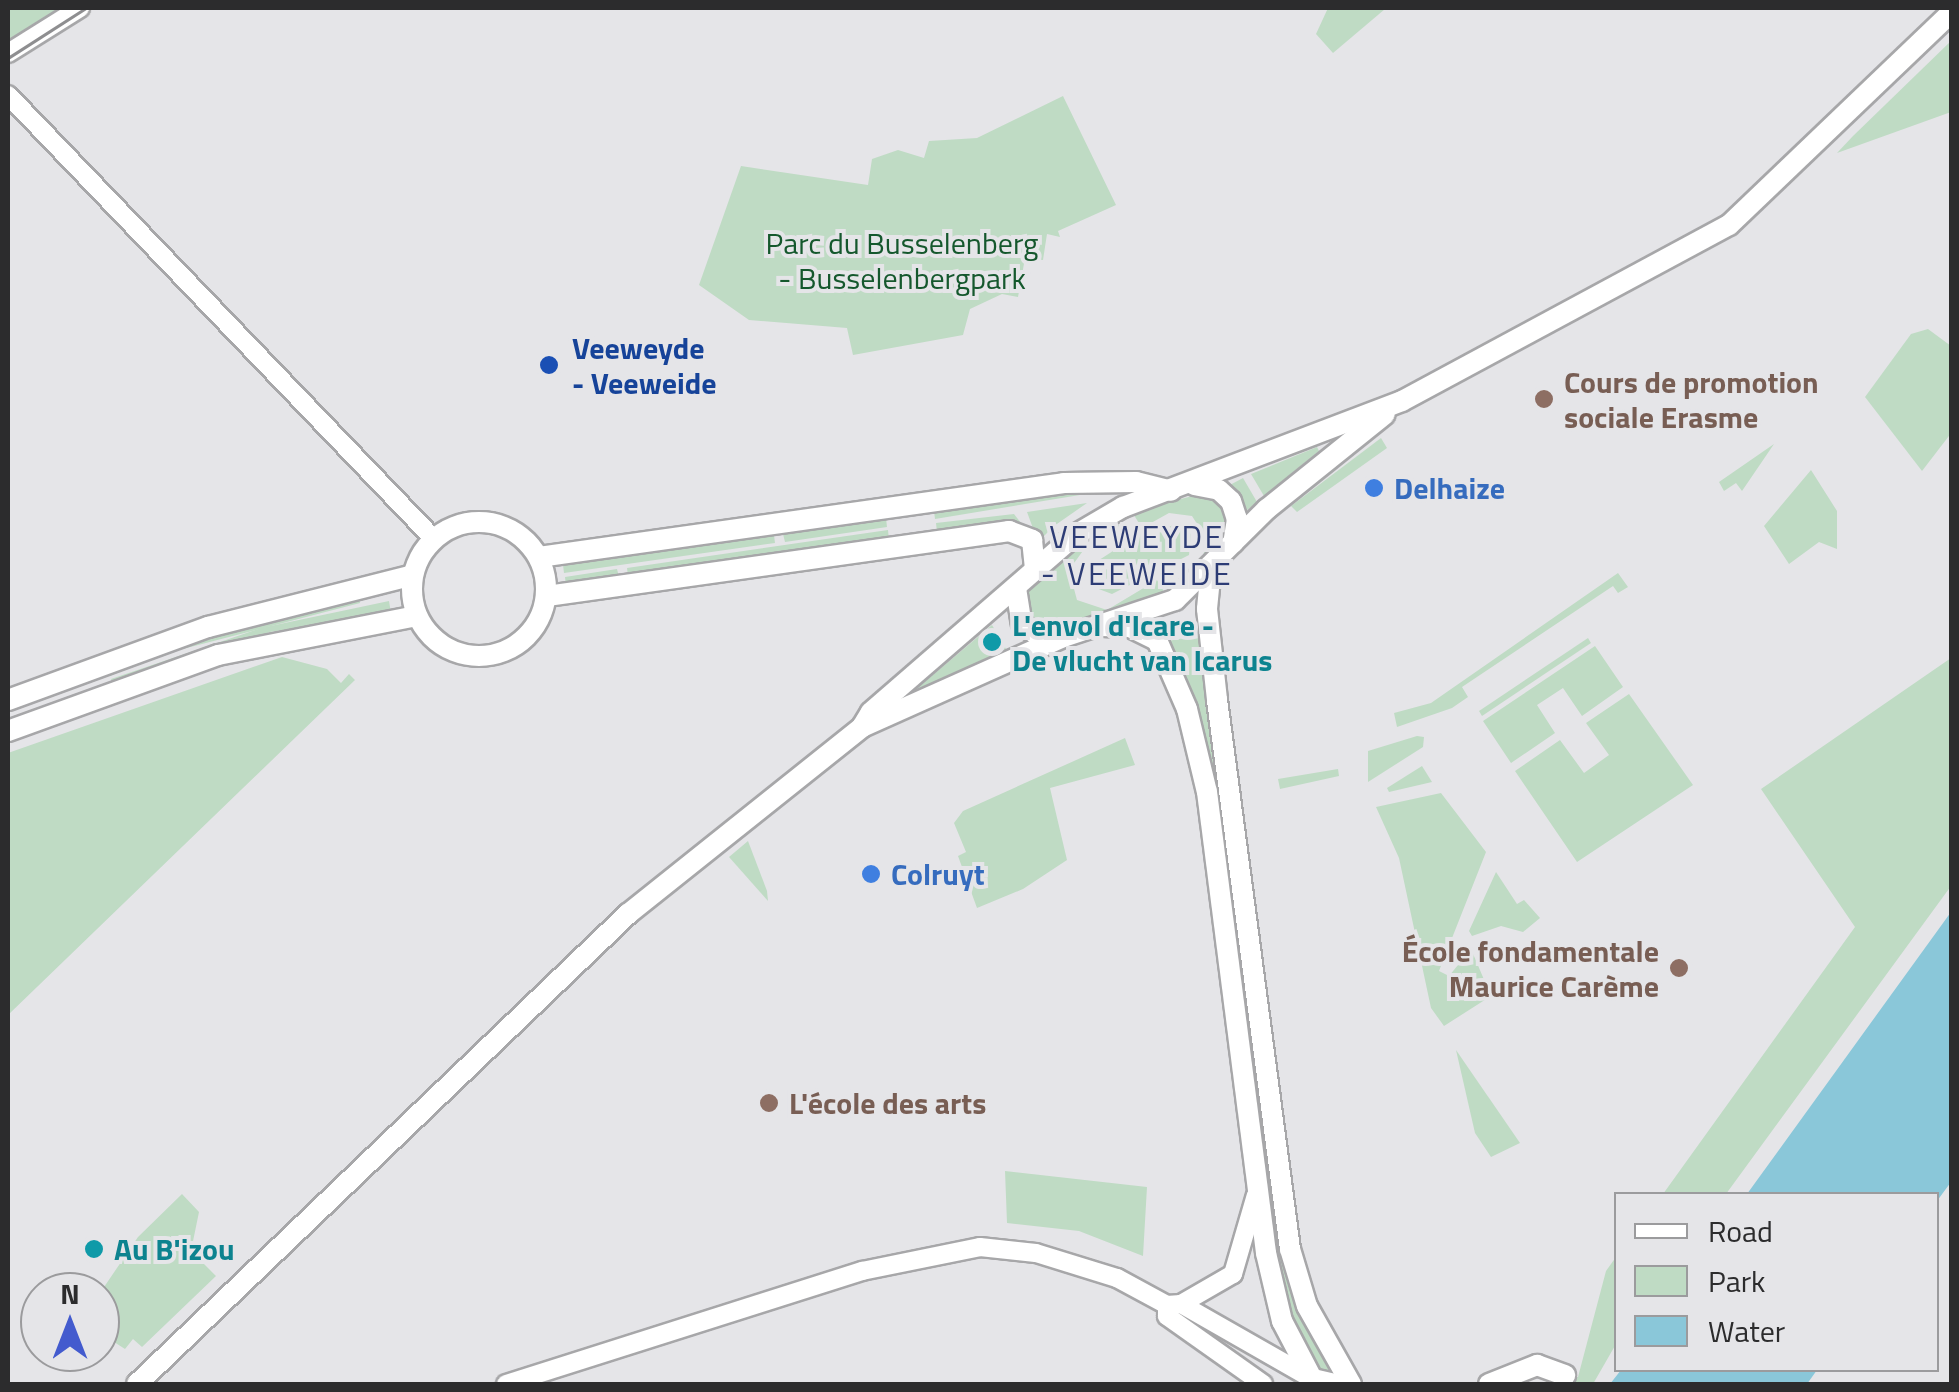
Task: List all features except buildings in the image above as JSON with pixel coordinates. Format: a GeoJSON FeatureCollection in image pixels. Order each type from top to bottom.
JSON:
{"type":"FeatureCollection","features":[{"type":"Feature","properties":{"kind":"main road"},"geometry":{"type":"LineString","coordinates":[[862,727],[871,712],[1035,570],[1115,511],[1194,485],[1402,400],[1729,225],[1952,12]]}},
{"type":"Feature","properties":{"kind":"main road"},"geometry":{"type":"LineString","coordinates":[[136,1384],[572,964],[668,877],[862,727],[1064,637],[1168,603],[1212,568],[1232,543],[1402,400]]}},
{"type":"Feature","properties":{"kind":"main road"},"geometry":{"type":"LineString","coordinates":[[539,557],[1064,484],[1136,482],[1172,491]]}},
{"type":"Feature","properties":{"kind":"main road"},"geometry":{"type":"LineString","coordinates":[[1194,485],[1211,486],[1231,501],[1237,520],[1232,543]]}},
{"type":"Feature","properties":{"kind":"main road"},"geometry":{"type":"LineString","coordinates":[[485,521],[518,533],[539,557],[546,596],[532,630],[494,654],[446,648],[417,616],[413,576],[434,539],[458,524],[485,521]]}},
{"type":"Feature","properties":{"kind":"main road"},"geometry":{"type":"LineString","coordinates":[[546,596],[1009,531],[1032,540],[1035,570]]}},
{"type":"Feature","properties":{"kind":"main road"},"geometry":{"type":"LineString","coordinates":[[1212,568],[1207,608],[1215,682],[1290,1249],[1306,1306],[1351,1384]]}},
{"type":"Feature","properties":{"kind":"main road"},"geometry":{"type":"LineString","coordinates":[[8,700],[208,627],[413,576]]}},
{"type":"Feature","properties":{"kind":"main road"},"geometry":{"type":"LineString","coordinates":[[1016,588],[1022,624],[1040,637],[1064,637]]}},
{"type":"Feature","properties":{"kind":"main road"},"geometry":{"type":"LineString","coordinates":[[8,731],[218,654],[417,616]]}},
{"type":"Feature","properties":{"kind":"main road"},"geometry":{"type":"LineString","coordinates":[[1102,626],[1140,630],[1157,640],[1188,709],[1206,792],[1273,1289],[1312,1381]]}},
{"type":"Feature","properties":{"kind":"main road"},"geometry":{"type":"LineString","coordinates":[[1489,1384],[1537,1365],[1565,1374]]}},
{"type":"Feature","properties":{"kind":"street"},"geometry":{"type":"LineString","coordinates":[[8,54],[80,8]]}},
{"type":"Feature","properties":{"kind":"street"},"geometry":{"type":"LineString","coordinates":[[8,95],[434,539]]}},
{"type":"Feature","properties":{"kind":"street"},"geometry":{"type":"LineString","coordinates":[[1171,1308],[1233,1274],[1258,1184]]}},
{"type":"Feature","properties":{"kind":"street"},"geometry":{"type":"LineString","coordinates":[[506,1384],[862,1271],[980,1247],[1075,1262],[1312,1381],[1339,1384]]}},
{"type":"Feature","properties":{"kind":"street"},"geometry":{"type":"LineString","coordinates":[[1171,1308],[1263,1384]]}},
{"type":"Feature","properties":{"kind":"green space"},"geometry":{"type":"Polygon","coordinates":[[[8,8],[67,8],[8,44],[8,8]]]}},
{"type":"Feature","properties":{"kind":"green space"},"geometry":{"type":"Polygon","coordinates":[[[1328,8],[1385,9],[1333,53],[1316,34],[1328,8]]]}},
{"type":"Feature","properties":{"kind":"green space"},"geometry":{"type":"Polygon","coordinates":[[[1951,41],[1951,112],[1837,153],[1853,136],[1951,41]]]}},
{"type":"Feature","properties":{"kind":"green space","name":"Parc du Busselenberg - Busselenbergpark"},"geometry":{"type":"Polygon","coordinates":[[[1063,96],[1116,205],[1058,231],[1060,237],[1047,234],[1043,260],[1025,258],[1018,297],[1002,294],[970,309],[963,335],[853,355],[847,328],[749,320],[699,285],[741,166],[868,185],[872,159],[898,150],[924,158],[929,141],[977,138],[1063,96]]]}},
{"type":"Feature","properties":{"kind":"green space"},"geometry":{"type":"Polygon","coordinates":[[[1928,329],[1951,346],[1952,432],[1922,471],[1865,397],[1911,334],[1928,329]]]}},
{"type":"Feature","properties":{"kind":"green space"},"geometry":{"type":"Polygon","coordinates":[[[1381,438],[1387,448],[1297,512],[1291,506],[1381,438]]]}},
{"type":"Feature","properties":{"kind":"green space"},"geometry":{"type":"Polygon","coordinates":[[[1774,444],[1742,491],[1736,483],[1724,491],[1719,482],[1774,444]]]}},
{"type":"Feature","properties":{"kind":"green space"},"geometry":{"type":"Polygon","coordinates":[[[1317,447],[1319,451],[1264,496],[1251,474],[1317,447]]]}},
{"type":"Feature","properties":{"kind":"green space"},"geometry":{"type":"Polygon","coordinates":[[[1811,470],[1837,511],[1837,549],[1819,542],[1789,564],[1764,526],[1811,470]]]}},
{"type":"Feature","properties":{"kind":"green space"},"geometry":{"type":"Polygon","coordinates":[[[1243,478],[1257,502],[1246,511],[1228,486],[1243,478]]]}},
{"type":"Feature","properties":{"kind":"green space"},"geometry":{"type":"Polygon","coordinates":[[[1050,490],[1098,492],[935,519],[934,511],[1050,490]]]}},
{"type":"Feature","properties":{"kind":"green space"},"geometry":{"type":"Polygon","coordinates":[[[1196,495],[1218,502],[1226,523],[1220,543],[1200,564],[1208,541],[1192,516],[1169,513],[1142,528],[1132,512],[1196,495]]]}},
{"type":"Feature","properties":{"kind":"green space"},"geometry":{"type":"Polygon","coordinates":[[[1087,503],[1054,526],[1038,542],[1027,512],[1087,503]]]}},
{"type":"Feature","properties":{"kind":"green space"},"geometry":{"type":"Polygon","coordinates":[[[1014,514],[1027,531],[937,532],[936,523],[1014,514]]]}},
{"type":"Feature","properties":{"kind":"green space"},"geometry":{"type":"Polygon","coordinates":[[[886,518],[887,527],[785,542],[783,534],[774,535],[775,543],[564,573],[563,565],[886,518]]]}},
{"type":"Feature","properties":{"kind":"green space"},"geometry":{"type":"Polygon","coordinates":[[[1115,520],[1119,526],[1085,548],[1069,570],[1077,600],[1107,610],[1157,580],[1166,595],[1061,630],[1031,619],[1026,597],[1031,586],[1115,520]]]}},
{"type":"Feature","properties":{"kind":"green space"},"geometry":{"type":"Polygon","coordinates":[[[1175,524],[1191,534],[1189,555],[1112,594],[1096,588],[1091,575],[1096,562],[1144,531],[1149,537],[1175,524]]]}},
{"type":"Feature","properties":{"kind":"green space"},"geometry":{"type":"Polygon","coordinates":[[[888,530],[889,540],[566,587],[565,577],[617,569],[619,577],[628,576],[627,568],[888,530]]]}},
{"type":"Feature","properties":{"kind":"green space"},"geometry":{"type":"Polygon","coordinates":[[[1618,573],[1628,587],[1618,593],[1613,586],[1462,687],[1468,697],[1452,708],[1397,727],[1394,713],[1431,703],[1618,573]]]}},
{"type":"Feature","properties":{"kind":"green space"},"geometry":{"type":"Polygon","coordinates":[[[359,597],[360,603],[144,659],[110,676],[106,666],[359,597]]]}},
{"type":"Feature","properties":{"kind":"green space"},"geometry":{"type":"Polygon","coordinates":[[[389,601],[391,613],[270,632],[114,688],[111,679],[261,628],[389,601]]]}},
{"type":"Feature","properties":{"kind":"green space"},"geometry":{"type":"Polygon","coordinates":[[[992,625],[1006,649],[914,691],[992,625]]]}},
{"type":"Feature","properties":{"kind":"green space"},"geometry":{"type":"Polygon","coordinates":[[[1201,635],[1304,1321],[1334,1374],[1318,1368],[1297,1330],[1275,1254],[1195,708],[1168,641],[1201,635]]]}},
{"type":"Feature","properties":{"kind":"green space"},"geometry":{"type":"Polygon","coordinates":[[[1588,638],[1591,643],[1482,716],[1479,711],[1588,638]]]}},
{"type":"Feature","properties":{"kind":"green space"},"geometry":{"type":"Polygon","coordinates":[[[1595,646],[1623,687],[1582,716],[1563,688],[1537,705],[1555,733],[1511,763],[1483,721],[1595,646]]]}},
{"type":"Feature","properties":{"kind":"green space"},"geometry":{"type":"Polygon","coordinates":[[[282,657],[327,669],[341,683],[349,674],[355,680],[8,1015],[8,753],[282,657]]]}},
{"type":"Feature","properties":{"kind":"green space"},"geometry":{"type":"Polygon","coordinates":[[[1951,658],[1951,886],[1727,1192],[1664,1192],[1855,927],[1761,789],[1951,658]]]}},
{"type":"Feature","properties":{"kind":"green space"},"geometry":{"type":"Polygon","coordinates":[[[1629,694],[1693,785],[1577,862],[1515,771],[1560,740],[1584,773],[1609,755],[1586,723],[1629,694]]]}},
{"type":"Feature","properties":{"kind":"green space"},"geometry":{"type":"Polygon","coordinates":[[[1424,737],[1423,747],[1368,782],[1368,751],[1424,737]]]}},
{"type":"Feature","properties":{"kind":"green space"},"geometry":{"type":"Polygon","coordinates":[[[1125,738],[1135,765],[1050,788],[1067,860],[1023,889],[977,908],[958,856],[966,852],[954,823],[963,811],[1125,738]]]}},
{"type":"Feature","properties":{"kind":"green space"},"geometry":{"type":"Polygon","coordinates":[[[1422,766],[1432,782],[1389,792],[1387,788],[1422,766]]]}},
{"type":"Feature","properties":{"kind":"green space"},"geometry":{"type":"Polygon","coordinates":[[[1338,769],[1339,776],[1280,789],[1278,779],[1338,769]]]}},
{"type":"Feature","properties":{"kind":"green space"},"geometry":{"type":"Polygon","coordinates":[[[1441,793],[1486,852],[1439,971],[1449,976],[1471,949],[1491,996],[1444,1026],[1431,1008],[1399,858],[1376,807],[1441,793]]]}},
{"type":"Feature","properties":{"kind":"green space"},"geometry":{"type":"Polygon","coordinates":[[[748,841],[767,891],[768,901],[729,857],[748,841]]]}},
{"type":"Feature","properties":{"kind":"green space"},"geometry":{"type":"Polygon","coordinates":[[[1496,872],[1517,904],[1524,900],[1540,918],[1523,932],[1501,926],[1472,936],[1469,931],[1496,872]]]}},
{"type":"Feature","properties":{"kind":"green space"},"geometry":{"type":"Polygon","coordinates":[[[1456,1050],[1520,1143],[1491,1157],[1475,1133],[1456,1050]]]}},
{"type":"Feature","properties":{"kind":"green space"},"geometry":{"type":"Polygon","coordinates":[[[1005,1171],[1147,1187],[1143,1256],[1079,1231],[1007,1223],[1005,1171]]]}},
{"type":"Feature","properties":{"kind":"green space"},"geometry":{"type":"Polygon","coordinates":[[[182,1194],[199,1212],[191,1251],[216,1276],[142,1347],[133,1339],[125,1349],[120,1346],[120,1272],[114,1272],[138,1237],[182,1194]]]}},
{"type":"Feature","properties":{"kind":"green space"},"geometry":{"type":"Polygon","coordinates":[[[1614,1260],[1614,1347],[1593,1384],[1551,1384],[1578,1377],[1606,1271],[1614,1260]]]}},
{"type":"Feature","properties":{"kind":"water"},"geometry":{"type":"Polygon","coordinates":[[[1951,912],[1951,1182],[1939,1198],[1939,1192],[1748,1192],[1951,912]]]}},
{"type":"Feature","properties":{"kind":"water"},"geometry":{"type":"Polygon","coordinates":[[[1619,1372],[1816,1372],[1807,1384],[1610,1384],[1619,1372]]]}},
{"type":"Feature","properties":{"kind":"tram line"},"geometry":{"type":"LineString","coordinates":[[8,58],[86,8]]}},
{"type":"Feature","properties":{"kind":"place","name":"Veeweyde - Veeweide"},"geometry":{"type":"Point","coordinates":[549,365]}},
{"type":"Feature","properties":{"kind":"place","name":"Cours de promotion sociale Erasme"},"geometry":{"type":"Point","coordinates":[1544,399]}},
{"type":"Feature","properties":{"kind":"place","name":"Delhaize"},"geometry":{"type":"Point","coordinates":[1374,488]}},
{"type":"Feature","properties":{"kind":"place","name":"L'envol d'Icare - De vlucht van Icarus"},"geometry":{"type":"Point","coordinates":[992,642]}},
{"type":"Feature","properties":{"kind":"place","name":"Colruyt"},"geometry":{"type":"Point","coordinates":[871,874]}},
{"type":"Feature","properties":{"kind":"place","name":"École fondamentale Maurice Carème"},"geometry":{"type":"Point","coordinates":[1679,968]}},
{"type":"Feature","properties":{"kind":"place","name":"L'école des arts"},"geometry":{"type":"Point","coordinates":[769,1103]}},
{"type":"Feature","properties":{"kind":"place","name":"Au B'izou"},"geometry":{"type":"Point","coordinates":[94,1249]}},
{"type":"Feature","properties":{"kind":"district","name":"VEEWEYDE - VEEWEIDE"},"geometry":{"type":"Point","coordinates":[1137,556]}}]}
